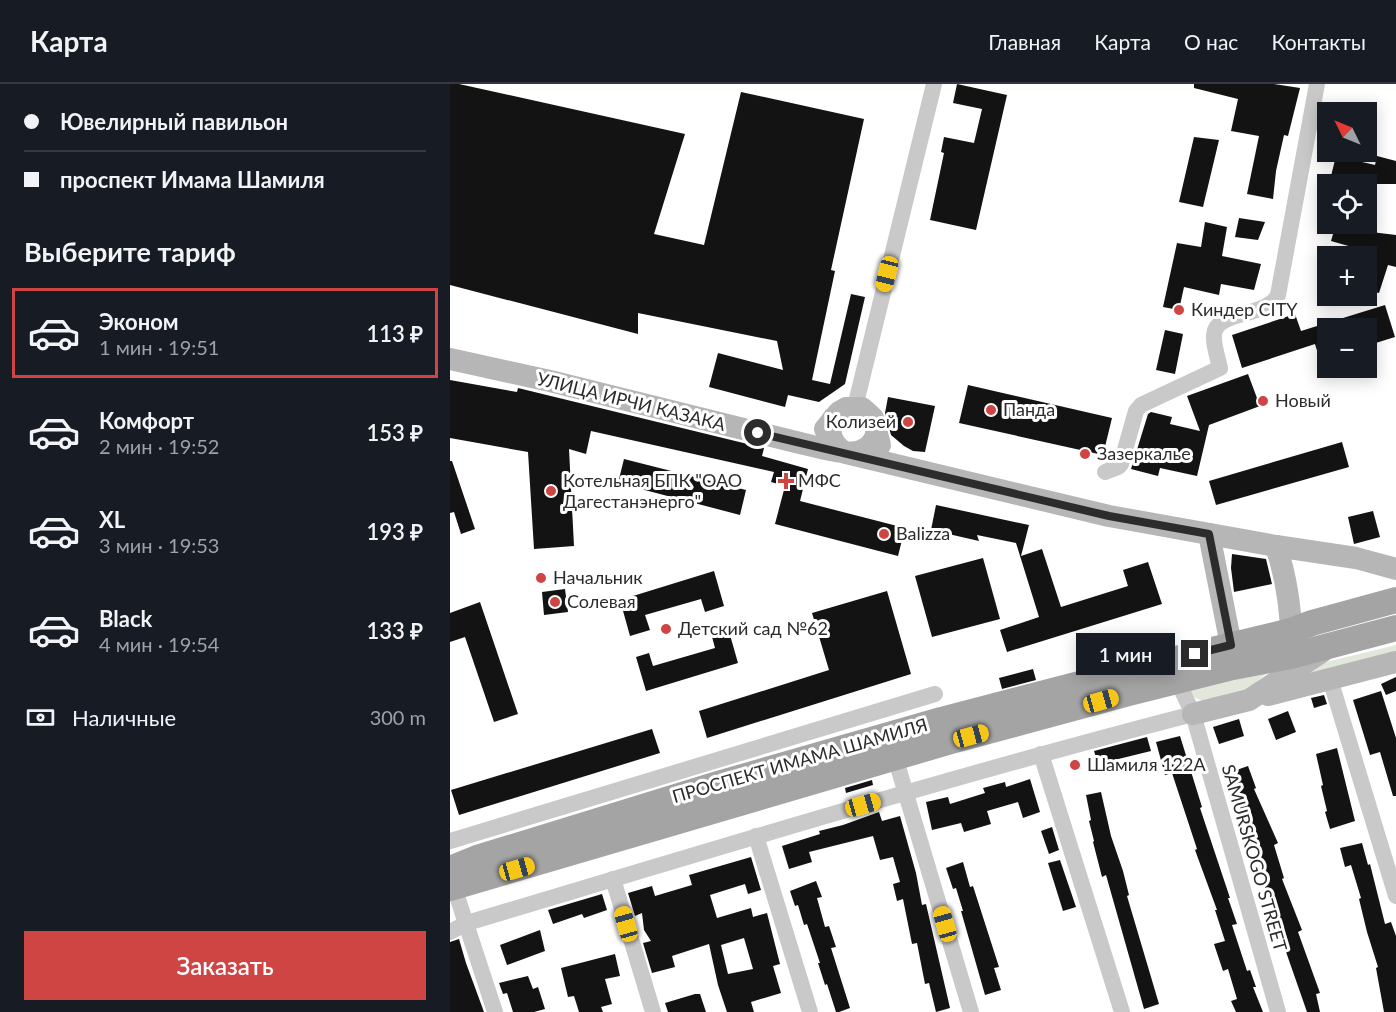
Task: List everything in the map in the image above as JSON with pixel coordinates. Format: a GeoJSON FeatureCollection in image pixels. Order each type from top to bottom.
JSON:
{"type":"FeatureCollection","features":[{"type":"Feature","properties":{"kind":"main road","name":"УЛИЦА ИРЧИ КАЗАКА"},"geometry":{"type":"LineString","coordinates":[[450,359],[900,466]]}},
{"type":"Feature","properties":{"kind":"main road"},"geometry":{"type":"LineString","coordinates":[[804,444],[818,435],[833,418],[846,408],[862,408],[873,418],[881,448],[900,466],[1109,516],[1356,558],[1396,569]]}},
{"type":"Feature","properties":{"kind":"main road"},"geometry":{"type":"LineString","coordinates":[[833,418],[830,425],[831,439],[840,450],[846,453],[860,453],[868,448],[874,441],[876,432]]}},
{"type":"Feature","properties":{"kind":"main road"},"geometry":{"type":"LineString","coordinates":[[1209,534],[1231,645]]}},
{"type":"Feature","properties":{"kind":"main road"},"geometry":{"type":"LineString","coordinates":[[1276,546],[1285,577],[1291,643]]}},
{"type":"Feature","properties":{"kind":"main road","name":"ПРОСПЕКТ ИМАМА ШАМИЛЯ"},"geometry":{"type":"LineString","coordinates":[[451,879],[1129,693],[1233,667],[1291,643],[1312,623],[1396,600]]}},
{"type":"Feature","properties":{"kind":"main road","name":"ПРОСПЕКТ ИМАМА ШАМИЛЯ"},"geometry":{"type":"LineString","coordinates":[[451,879],[477,858],[718,784],[941,720],[1231,645],[1334,644],[1396,628]]}},
{"type":"Feature","properties":{"kind":"main road"},"geometry":{"type":"LineString","coordinates":[[1249,700],[1334,644]]}},
{"type":"Feature","properties":{"kind":"main road"},"geometry":{"type":"LineString","coordinates":[[1193,714],[1396,662]]}},
{"type":"Feature","properties":{"kind":"street"},"geometry":{"type":"LineString","coordinates":[[855,407],[934,84]]}},
{"type":"Feature","properties":{"kind":"street"},"geometry":{"type":"LineString","coordinates":[[1106,472],[1121,464],[1136,411],[1141,405],[1220,368],[1214,335],[1216,327],[1222,321],[1267,307],[1278,295],[1317,84]]}},
{"type":"Feature","properties":{"kind":"street"},"geometry":{"type":"LineString","coordinates":[[1330,679],[1396,896]]}},
{"type":"Feature","properties":{"kind":"street","name":"SAMURSKOGO STREET"},"geometry":{"type":"LineString","coordinates":[[1178,682],[1193,714],[1278,1012]]}},
{"type":"Feature","properties":{"kind":"street"},"geometry":{"type":"LineString","coordinates":[[450,841],[935,694]]}},
{"type":"Feature","properties":{"kind":"street"},"geometry":{"type":"LineString","coordinates":[[450,932],[466,923],[756,836],[1041,754],[1193,714]]}},
{"type":"Feature","properties":{"kind":"street"},"geometry":{"type":"LineString","coordinates":[[1041,754],[1122,1012]]}},
{"type":"Feature","properties":{"kind":"street"},"geometry":{"type":"LineString","coordinates":[[895,757],[971,1012]]}},
{"type":"Feature","properties":{"kind":"street"},"geometry":{"type":"LineString","coordinates":[[756,836],[810,1012]]}},
{"type":"Feature","properties":{"kind":"street"},"geometry":{"type":"LineString","coordinates":[[451,879],[495,1012]]}},
{"type":"Feature","properties":{"kind":"street"},"geometry":{"type":"LineString","coordinates":[[613,879],[653,1012]]}},
{"type":"Feature","properties":{"kind":"shaded area"},"geometry":{"type":"Polygon","coordinates":[[[1396,645],[1396,654],[1287,679],[1297,669],[1396,645]]]}},
{"type":"Feature","properties":{"kind":"shaded area"},"geometry":{"type":"Polygon","coordinates":[[[1272,669],[1244,692],[1208,704],[1192,696],[1189,688],[1272,669]]]}},
{"type":"Feature","properties":{"kind":"building"},"geometry":{"type":"Polygon","coordinates":[[[450,84],[459,84],[685,134],[654,234],[704,245],[741,92],[864,119],[831,270],[835,271],[812,380],[830,384],[851,294],[865,297],[845,384],[819,402],[788,395],[785,407],[709,387],[718,353],[783,370],[777,341],[638,313],[638,334],[450,285],[450,84]]]}},
{"type":"Feature","properties":{"kind":"building"},"geometry":{"type":"Polygon","coordinates":[[[957,84],[1007,95],[976,230],[930,220],[944,153],[941,152],[944,137],[974,143],[982,109],[953,103],[957,84]]]}},
{"type":"Feature","properties":{"kind":"building"},"geometry":{"type":"Polygon","coordinates":[[[1194,84],[1274,84],[1300,88],[1288,136],[1284,135],[1273,199],[1247,194],[1259,136],[1231,131],[1238,99],[1194,88],[1194,84]]]}},
{"type":"Feature","properties":{"kind":"building"},"geometry":{"type":"Polygon","coordinates":[[[1194,137],[1219,140],[1203,207],[1179,202],[1194,137]]]}},
{"type":"Feature","properties":{"kind":"building"},"geometry":{"type":"Polygon","coordinates":[[[1377,156],[1396,161],[1396,184],[1377,184],[1377,174],[1332,174],[1334,162],[1362,162],[1375,165],[1377,156]]]}},
{"type":"Feature","properties":{"kind":"building"},"geometry":{"type":"Polygon","coordinates":[[[1239,218],[1265,222],[1258,240],[1235,237],[1239,218]]]}},
{"type":"Feature","properties":{"kind":"building"},"geometry":{"type":"Polygon","coordinates":[[[1205,222],[1227,227],[1222,256],[1261,264],[1254,290],[1221,284],[1219,295],[1184,287],[1179,310],[1163,307],[1177,243],[1201,247],[1205,222]]]}},
{"type":"Feature","properties":{"kind":"building"},"geometry":{"type":"Polygon","coordinates":[[[1377,233],[1396,235],[1396,267],[1388,265],[1379,293],[1377,293],[1377,246],[1348,246],[1331,241],[1333,234],[1377,233]]]}},
{"type":"Feature","properties":{"kind":"building"},"geometry":{"type":"Polygon","coordinates":[[[1385,305],[1395,337],[1377,343],[1377,318],[1343,318],[1385,305]]]}},
{"type":"Feature","properties":{"kind":"building"},"geometry":{"type":"Polygon","coordinates":[[[1295,314],[1301,331],[1317,326],[1317,350],[1315,344],[1242,368],[1232,335],[1295,314]]]}},
{"type":"Feature","properties":{"kind":"building"},"geometry":{"type":"Polygon","coordinates":[[[1165,330],[1183,334],[1175,374],[1156,370],[1165,330]]]}},
{"type":"Feature","properties":{"kind":"building"},"geometry":{"type":"Polygon","coordinates":[[[1248,374],[1260,406],[1209,425],[1197,476],[1160,468],[1158,476],[1131,469],[1148,414],[1151,412],[1172,417],[1170,424],[1200,431],[1187,396],[1248,374]]]}},
{"type":"Feature","properties":{"kind":"building"},"geometry":{"type":"Polygon","coordinates":[[[450,380],[517,392],[518,388],[764,448],[762,456],[808,469],[800,501],[905,528],[898,556],[775,524],[785,486],[771,482],[774,472],[591,431],[586,454],[569,449],[574,546],[534,549],[528,452],[450,438],[450,380]]]}},
{"type":"Feature","properties":{"kind":"building"},"geometry":{"type":"Polygon","coordinates":[[[968,385],[1112,418],[1103,455],[959,423],[968,385]]]}},
{"type":"Feature","properties":{"kind":"building","name":"Колизей"},"geometry":{"type":"Polygon","coordinates":[[[888,397],[935,406],[925,452],[913,451],[891,435],[885,413],[888,397]]]}},
{"type":"Feature","properties":{"kind":"building"},"geometry":{"type":"Polygon","coordinates":[[[1342,442],[1349,467],[1216,505],[1209,481],[1342,442]]]}},
{"type":"Feature","properties":{"kind":"building"},"geometry":{"type":"Polygon","coordinates":[[[624,459],[746,490],[740,515],[618,483],[624,459]]]}},
{"type":"Feature","properties":{"kind":"building"},"geometry":{"type":"Polygon","coordinates":[[[450,461],[452,461],[475,529],[461,534],[454,512],[450,513],[450,461]]]}},
{"type":"Feature","properties":{"kind":"building"},"geometry":{"type":"Polygon","coordinates":[[[936,505],[1029,525],[1021,556],[1042,549],[1061,607],[1128,586],[1123,570],[1148,562],[1162,604],[1007,652],[1000,630],[1039,617],[1016,543],[977,535],[979,541],[931,530],[936,505]]]}},
{"type":"Feature","properties":{"kind":"building"},"geometry":{"type":"Polygon","coordinates":[[[1373,511],[1380,537],[1354,544],[1348,517],[1373,511]]]}},
{"type":"Feature","properties":{"kind":"building"},"geometry":{"type":"Polygon","coordinates":[[[1232,554],[1266,559],[1272,584],[1234,592],[1232,554]]]}},
{"type":"Feature","properties":{"kind":"building"},"geometry":{"type":"Polygon","coordinates":[[[983,558],[1000,619],[932,637],[915,576],[983,558]]]}},
{"type":"Feature","properties":{"kind":"building"},"geometry":{"type":"Polygon","coordinates":[[[714,571],[724,606],[705,612],[701,599],[645,615],[650,630],[630,636],[620,600],[714,571]]]}},
{"type":"Feature","properties":{"kind":"building","name":"Солевая"},"geometry":{"type":"Polygon","coordinates":[[[565,589],[568,612],[544,615],[542,592],[565,589]]]}},
{"type":"Feature","properties":{"kind":"building"},"geometry":{"type":"Polygon","coordinates":[[[887,591],[911,674],[707,738],[699,711],[829,670],[812,613],[887,591]]]}},
{"type":"Feature","properties":{"kind":"building"},"geometry":{"type":"Polygon","coordinates":[[[480,602],[518,714],[494,722],[465,637],[450,642],[450,613],[480,602]]]}},
{"type":"Feature","properties":{"kind":"building"},"geometry":{"type":"Polygon","coordinates":[[[728,628],[738,663],[646,691],[636,657],[649,653],[653,666],[715,648],[711,633],[728,628]]]}},
{"type":"Feature","properties":{"kind":"building"},"geometry":{"type":"Polygon","coordinates":[[[1033,669],[1036,680],[1002,689],[999,678],[1033,669]]]}},
{"type":"Feature","properties":{"kind":"building"},"geometry":{"type":"Polygon","coordinates":[[[1396,677],[1396,691],[1386,695],[1381,684],[1396,677]]]}},
{"type":"Feature","properties":{"kind":"building"},"geometry":{"type":"Polygon","coordinates":[[[1381,691],[1396,738],[1396,796],[1393,796],[1380,752],[1370,755],[1353,700],[1381,691]]]}},
{"type":"Feature","properties":{"kind":"building"},"geometry":{"type":"Polygon","coordinates":[[[1324,695],[1327,704],[1314,708],[1311,698],[1324,695]]]}},
{"type":"Feature","properties":{"kind":"building"},"geometry":{"type":"Polygon","coordinates":[[[1288,711],[1296,732],[1276,740],[1268,719],[1288,711]]]}},
{"type":"Feature","properties":{"kind":"building"},"geometry":{"type":"Polygon","coordinates":[[[1239,719],[1244,736],[1219,744],[1213,727],[1239,719]]]}},
{"type":"Feature","properties":{"kind":"building"},"geometry":{"type":"Polygon","coordinates":[[[652,729],[660,753],[459,815],[451,790],[652,729]]]}},
{"type":"Feature","properties":{"kind":"building"},"geometry":{"type":"Polygon","coordinates":[[[1180,736],[1202,807],[1200,808],[1230,898],[1228,898],[1237,924],[1232,925],[1247,971],[1250,970],[1256,987],[1253,987],[1263,1012],[1236,1012],[1231,1001],[1237,999],[1228,969],[1223,971],[1214,944],[1225,941],[1215,910],[1217,910],[1195,850],[1197,849],[1172,773],[1165,775],[1156,742],[1180,736]]]}},
{"type":"Feature","properties":{"kind":"building"},"geometry":{"type":"Polygon","coordinates":[[[1147,737],[1151,751],[1098,764],[1094,751],[1147,737]]]}},
{"type":"Feature","properties":{"kind":"building"},"geometry":{"type":"Polygon","coordinates":[[[1337,748],[1355,821],[1330,829],[1316,754],[1337,748]]]}},
{"type":"Feature","properties":{"kind":"building"},"geometry":{"type":"Polygon","coordinates":[[[1248,766],[1256,788],[1254,789],[1278,843],[1274,845],[1284,878],[1282,879],[1302,930],[1298,932],[1320,993],[1316,994],[1320,1012],[1307,1012],[1266,892],[1259,861],[1249,836],[1252,835],[1228,773],[1248,766]]]}},
{"type":"Feature","properties":{"kind":"building"},"geometry":{"type":"Polygon","coordinates":[[[1030,779],[1040,812],[1023,818],[1018,802],[987,811],[991,824],[964,832],[961,823],[932,830],[926,802],[948,797],[950,804],[985,793],[983,788],[1005,782],[1006,787],[1030,779]]]}},
{"type":"Feature","properties":{"kind":"building"},"geometry":{"type":"Polygon","coordinates":[[[872,780],[873,785],[846,793],[845,788],[872,780]]]}},
{"type":"Feature","properties":{"kind":"building"},"geometry":{"type":"Polygon","coordinates":[[[1101,792],[1111,836],[1129,895],[1127,896],[1159,1004],[1144,1009],[1106,875],[1102,877],[1093,842],[1086,795],[1101,792]]]}},
{"type":"Feature","properties":{"kind":"building"},"geometry":{"type":"Polygon","coordinates":[[[879,812],[882,821],[900,816],[916,873],[922,905],[926,904],[950,1008],[936,1012],[929,983],[925,984],[917,943],[912,944],[903,899],[897,901],[893,884],[900,882],[893,857],[880,860],[873,836],[809,852],[812,862],[789,869],[782,846],[820,834],[819,831],[879,812]]]}},
{"type":"Feature","properties":{"kind":"building"},"geometry":{"type":"Polygon","coordinates":[[[1052,827],[1059,850],[1049,854],[1041,831],[1052,827]]]}},
{"type":"Feature","properties":{"kind":"building"},"geometry":{"type":"Polygon","coordinates":[[[1362,843],[1368,865],[1370,864],[1385,924],[1391,922],[1396,936],[1396,1012],[1384,1012],[1376,968],[1378,967],[1367,932],[1359,899],[1361,898],[1351,865],[1345,867],[1340,848],[1362,843]]]}},
{"type":"Feature","properties":{"kind":"building"},"geometry":{"type":"Polygon","coordinates":[[[751,857],[761,890],[748,894],[745,884],[710,895],[717,918],[751,908],[753,917],[767,913],[780,964],[773,966],[781,993],[751,1002],[754,1012],[727,1012],[709,944],[672,956],[675,967],[652,973],[643,943],[651,941],[644,930],[642,913],[635,916],[628,893],[652,886],[655,896],[692,885],[689,875],[751,857]],[[744,938],[721,945],[728,974],[753,969],[744,938]]]}},
{"type":"Feature","properties":{"kind":"building"},"geometry":{"type":"Polygon","coordinates":[[[1060,860],[1076,907],[1063,911],[1048,863],[1060,860]]]}},
{"type":"Feature","properties":{"kind":"building"},"geometry":{"type":"Polygon","coordinates":[[[963,862],[999,967],[994,968],[1001,990],[985,995],[956,888],[953,889],[946,868],[963,862]]]}},
{"type":"Feature","properties":{"kind":"building"},"geometry":{"type":"Polygon","coordinates":[[[816,881],[822,897],[817,898],[825,927],[829,926],[836,947],[831,948],[850,1008],[839,1012],[836,1012],[827,984],[825,985],[807,924],[804,925],[798,905],[795,906],[790,891],[816,881]]]}},
{"type":"Feature","properties":{"kind":"building"},"geometry":{"type":"Polygon","coordinates":[[[602,894],[607,910],[584,918],[582,914],[553,924],[548,910],[602,894]]]}},
{"type":"Feature","properties":{"kind":"building"},"geometry":{"type":"Polygon","coordinates":[[[540,930],[545,951],[507,965],[500,945],[540,930]]]}},
{"type":"Feature","properties":{"kind":"building"},"geometry":{"type":"Polygon","coordinates":[[[459,939],[484,1012],[450,1012],[450,942],[459,939]]]}},
{"type":"Feature","properties":{"kind":"building"},"geometry":{"type":"Polygon","coordinates":[[[615,954],[620,976],[605,979],[612,1004],[601,1007],[603,1012],[579,1012],[574,996],[568,997],[561,968],[615,954]]]}},
{"type":"Feature","properties":{"kind":"building"},"geometry":{"type":"Polygon","coordinates":[[[528,976],[533,989],[538,987],[545,1009],[534,1012],[513,1012],[507,993],[503,994],[499,983],[528,976]]]}},
{"type":"Feature","properties":{"kind":"building"},"geometry":{"type":"Polygon","coordinates":[[[700,994],[706,1012],[668,1012],[665,1003],[700,994]]]}},
{"type":"Feature","properties":{"kind":"place","name":"Киндер CITY"},"geometry":{"type":"Point","coordinates":[1179,310]}},
{"type":"Feature","properties":{"kind":"place","name":"Новый"},"geometry":{"type":"Point","coordinates":[1263,401]}},
{"type":"Feature","properties":{"kind":"place","name":"Панда"},"geometry":{"type":"Point","coordinates":[991,410]}},
{"type":"Feature","properties":{"kind":"place","name":"Колизей"},"geometry":{"type":"Point","coordinates":[908,422]}},
{"type":"Feature","properties":{"kind":"place","name":"Зазеркалье"},"geometry":{"type":"Point","coordinates":[1085,454]}},
{"type":"Feature","properties":{"kind":"place","name":"МФС"},"geometry":{"type":"Point","coordinates":[786,481]}},
{"type":"Feature","properties":{"kind":"place","name":"Котельная БПК \"ОАО Дагестанэнерго\""},"geometry":{"type":"Point","coordinates":[551,491]}},
{"type":"Feature","properties":{"kind":"place","name":"Balizza"},"geometry":{"type":"Point","coordinates":[884,534]}},
{"type":"Feature","properties":{"kind":"place","name":"Начальник"},"geometry":{"type":"Point","coordinates":[541,578]}},
{"type":"Feature","properties":{"kind":"place","name":"Солевая"},"geometry":{"type":"Point","coordinates":[555,602]}},
{"type":"Feature","properties":{"kind":"place","name":"Детский сад №62"},"geometry":{"type":"Point","coordinates":[666,629]}},
{"type":"Feature","properties":{"kind":"place","name":"Шамиля 122А"},"geometry":{"type":"Point","coordinates":[1075,765]}},
{"type":"Feature","properties":{"kind":"route"},"geometry":{"type":"LineString","coordinates":[[758,433],[1109,516],[1209,534],[1231,645],[1195,654]]}}]}
